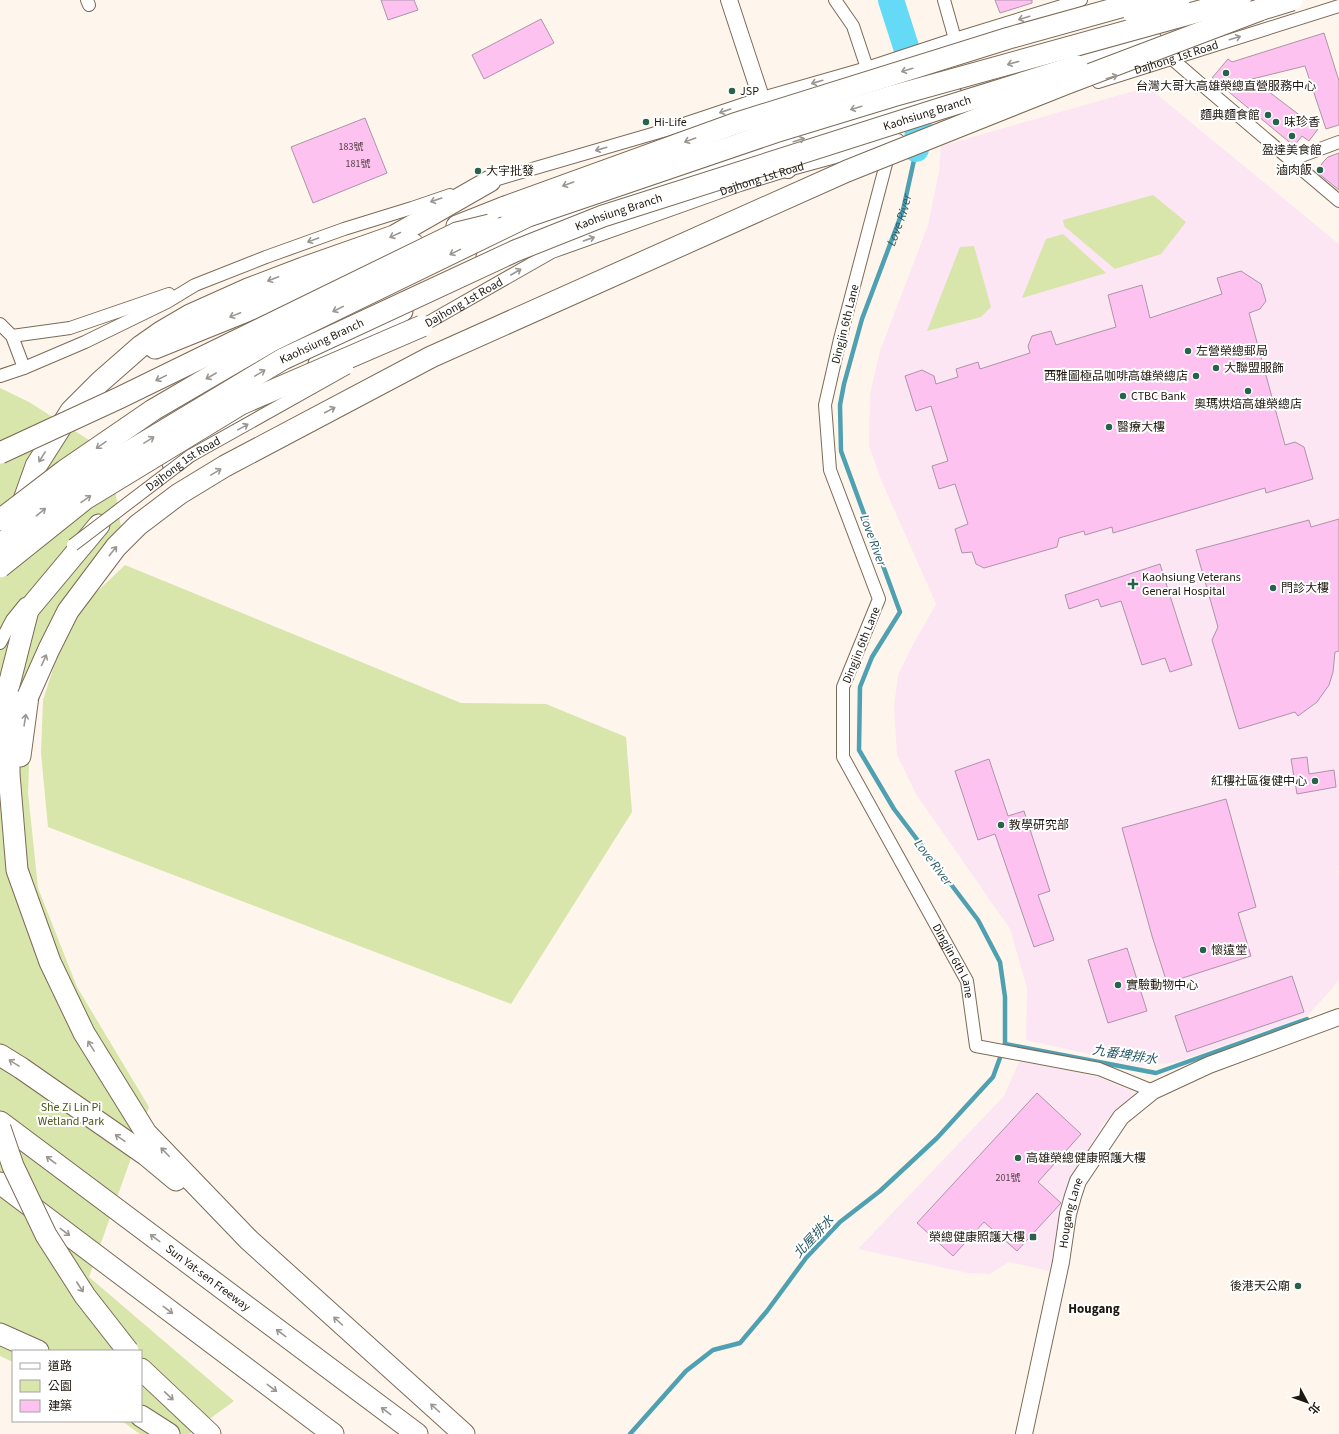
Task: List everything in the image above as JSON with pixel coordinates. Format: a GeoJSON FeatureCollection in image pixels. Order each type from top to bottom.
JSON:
{"type":"FeatureCollection","features":[{"type":"Feature","properties":{"kind":"highway"},"geometry":{"type":"LineString","coordinates":[[100,382],[154,348],[505,207],[734,124],[1009,38],[1146,0]]}},
{"type":"Feature","properties":{"kind":"highway"},"geometry":{"type":"LineString","coordinates":[[900,102],[945,69],[1011,48],[1179,0]]}},
{"type":"Feature","properties":{"kind":"highway","name":"Kaohsiung Branch"},"geometry":{"type":"LineString","coordinates":[[0,520],[64,471],[153,410],[273,340],[528,216],[776,132],[900,102],[1240,0]]}},
{"type":"Feature","properties":{"kind":"highway","name":"Kaohsiung Branch"},"geometry":{"type":"LineString","coordinates":[[0,546],[75,484],[283,359],[515,251],[603,216],[936,110],[1292,0]]}},
{"type":"Feature","properties":{"kind":"highway"},"geometry":{"type":"LineString","coordinates":[[17,870],[20,748],[28,696],[68,611],[116,547],[138,525],[173,499],[225,466],[431,356],[848,171],[1051,90],[1260,10]]}},
{"type":"Feature","properties":{"kind":"highway"},"geometry":{"type":"LineString","coordinates":[[249,1240],[146,1133],[129,1106],[80,1026],[50,962],[17,870],[8,774],[9,685],[28,610],[109,512],[197,445],[515,239],[629,194],[770,149]]}},
{"type":"Feature","properties":{"kind":"highway"},"geometry":{"type":"LineString","coordinates":[[0,576],[19,514],[36,466],[71,411],[100,382],[142,346],[190,315],[248,289],[394,236],[490,181]]}},
{"type":"Feature","properties":{"kind":"highway"},"geometry":{"type":"LineString","coordinates":[[0,453],[119,398],[457,233],[528,216]]}},
{"type":"Feature","properties":{"kind":"highway"},"geometry":{"type":"LineString","coordinates":[[0,567],[85,499],[241,404],[422,326]]}},
{"type":"Feature","properties":{"kind":"highway"},"geometry":{"type":"LineString","coordinates":[[0,1055],[21,1068],[146,1156],[249,1240],[464,1434]]}},
{"type":"Feature","properties":{"kind":"highway","name":"Sun Yat-sen Freeway"},"geometry":{"type":"LineString","coordinates":[[0,1122],[417,1434]]}},
{"type":"Feature","properties":{"kind":"highway"},"geometry":{"type":"LineString","coordinates":[[0,1128],[13,1166],[46,1235],[86,1296],[127,1350]]}},
{"type":"Feature","properties":{"kind":"highway"},"geometry":{"type":"LineString","coordinates":[[0,1183],[333,1434]]}},
{"type":"Feature","properties":{"kind":"highway"},"geometry":{"type":"LineString","coordinates":[[0,1334],[36,1350]]}},
{"type":"Feature","properties":{"kind":"highway"},"geometry":{"type":"LineString","coordinates":[[142,1370],[210,1434]]}},
{"type":"Feature","properties":{"kind":"highway"},"geometry":{"type":"LineString","coordinates":[[142,1417],[169,1434]]}},
{"type":"Feature","properties":{"kind":"street"},"geometry":{"type":"LineString","coordinates":[[729,0],[762,98],[770,149],[788,170]]}},
{"type":"Feature","properties":{"kind":"street"},"geometry":{"type":"LineString","coordinates":[[835,0],[853,26],[867,68]]}},
{"type":"Feature","properties":{"kind":"street"},"geometry":{"type":"LineString","coordinates":[[944,0],[954,39]]}},
{"type":"Feature","properties":{"kind":"street"},"geometry":{"type":"LineString","coordinates":[[12,336],[70,328],[195,285],[266,257],[336,232],[490,181],[666,130],[762,98],[867,68],[894,58],[1081,0]]}},
{"type":"Feature","properties":{"kind":"street","name":"Dajhong 1st Road"},"geometry":{"type":"LineString","coordinates":[[1021,77],[1063,55],[1143,22],[1174,10],[1208,0]]}},
{"type":"Feature","properties":{"kind":"street"},"geometry":{"type":"LineString","coordinates":[[1061,6],[1114,15],[1143,22],[1171,58],[1339,201]]}},
{"type":"Feature","properties":{"kind":"street","name":"Dajhong 1st Road"},"geometry":{"type":"LineString","coordinates":[[0,643],[12,620],[73,545],[190,456],[552,252],[740,185],[788,170],[1012,108],[1339,6]]}},
{"type":"Feature","properties":{"kind":"street","name":"Dajhong 1st Road"},"geometry":{"type":"LineString","coordinates":[[770,149],[900,102],[930,101],[1021,77],[1155,38]]}},
{"type":"Feature","properties":{"kind":"street"},"geometry":{"type":"LineString","coordinates":[[1012,108],[1013,91],[1021,77]]}},
{"type":"Feature","properties":{"kind":"street","name":"Dingjin 6th Lane"},"geometry":{"type":"LineString","coordinates":[[892,141],[840,339],[825,406],[830,470],[879,599],[843,687],[843,757],[967,981],[976,1046],[1099,1069],[1153,1091]]}},
{"type":"Feature","properties":{"kind":"street"},"geometry":{"type":"LineString","coordinates":[[1290,160],[1339,142]]}},
{"type":"Feature","properties":{"kind":"street"},"geometry":{"type":"LineString","coordinates":[[0,376],[24,368],[85,342],[167,302],[195,285]]}},
{"type":"Feature","properties":{"kind":"street"},"geometry":{"type":"LineString","coordinates":[[0,324],[12,336],[24,368]]}},
{"type":"Feature","properties":{"kind":"street","name":"Hougang Lane"},"geometry":{"type":"LineString","coordinates":[[1024,1434],[1061,1262],[1068,1214],[1078,1181],[1121,1117],[1153,1091],[1209,1065],[1337,1019]]}},
{"type":"Feature","properties":{"kind":"shaded area","name":"Kaohsiung Veterans General Hospital"},"geometry":{"type":"Polygon","coordinates":[[[1148,87],[1339,244],[1339,870],[1337,871],[1339,875],[1339,979],[1307,1016],[1174,1063],[1139,1065],[1026,1040],[1027,988],[1010,929],[916,794],[897,755],[894,706],[898,675],[911,648],[936,604],[881,480],[869,445],[870,394],[880,351],[928,225],[939,172],[941,146],[1148,87]]]}},
{"type":"Feature","properties":{"kind":"shaded area"},"geometry":{"type":"Polygon","coordinates":[[[1020,1060],[1098,1077],[1137,1093],[1104,1123],[1073,1175],[1049,1271],[1009,1262],[990,1274],[968,1273],[858,1249],[1004,1096],[1020,1060]]]}},
{"type":"Feature","properties":{"kind":"green space"},"geometry":{"type":"Polygon","coordinates":[[[1153,195],[1186,222],[1161,254],[1115,269],[1064,226],[1063,220],[1153,195]]]}},
{"type":"Feature","properties":{"kind":"green space"},"geometry":{"type":"Polygon","coordinates":[[[1063,234],[1106,273],[1022,298],[1046,239],[1063,234]]]}},
{"type":"Feature","properties":{"kind":"green space"},"geometry":{"type":"Polygon","coordinates":[[[974,246],[991,307],[981,317],[927,331],[960,247],[974,246]]]}},
{"type":"Feature","properties":{"kind":"green space","name":"She Zi Lin Pi Wetland Park"},"geometry":{"type":"Polygon","coordinates":[[[0,388],[29,402],[89,440],[115,489],[122,534],[32,681],[28,793],[38,888],[77,987],[149,1107],[89,1277],[234,1401],[189,1434],[140,1434],[123,1422],[142,1422],[142,1350],[12,1350],[12,1362],[0,1356],[0,388]]]}},
{"type":"Feature","properties":{"kind":"green space"},"geometry":{"type":"Polygon","coordinates":[[[125,565],[461,703],[546,704],[626,737],[632,812],[511,1004],[48,827],[41,753],[43,700],[59,651],[82,606],[125,565]]]}},
{"type":"Feature","properties":{"kind":"building"},"geometry":{"type":"Polygon","coordinates":[[[381,0],[414,0],[418,10],[388,20],[381,0]]]}},
{"type":"Feature","properties":{"kind":"building"},"geometry":{"type":"Polygon","coordinates":[[[995,0],[1032,0],[1032,3],[1000,13],[995,0]]]}},
{"type":"Feature","properties":{"kind":"building"},"geometry":{"type":"Polygon","coordinates":[[[541,19],[554,43],[484,79],[472,55],[541,19]]]}},
{"type":"Feature","properties":{"kind":"building"},"geometry":{"type":"Polygon","coordinates":[[[1324,33],[1339,81],[1339,125],[1326,129],[1305,66],[1252,79],[1318,129],[1309,141],[1302,136],[1294,146],[1212,78],[1228,59],[1232,62],[1324,33]]]}},
{"type":"Feature","properties":{"kind":"building"},"geometry":{"type":"Polygon","coordinates":[[[365,118],[387,173],[313,203],[291,147],[365,118]]]}},
{"type":"Feature","properties":{"kind":"building"},"geometry":{"type":"Polygon","coordinates":[[[1339,153],[1339,190],[1318,173],[1319,168],[1328,157],[1339,153]]]}},
{"type":"Feature","properties":{"kind":"building","name":"醫療大樓"},"geometry":{"type":"Polygon","coordinates":[[[1241,271],[1261,284],[1266,301],[1260,309],[1249,313],[1285,445],[1295,442],[1304,447],[1313,479],[1266,493],[1265,488],[1113,533],[1112,527],[1085,535],[1084,531],[1059,538],[1057,547],[984,568],[976,564],[972,552],[962,553],[955,529],[968,524],[955,484],[939,489],[932,466],[948,461],[931,406],[916,411],[905,376],[922,370],[934,376],[936,384],[958,377],[956,369],[978,362],[980,369],[1030,353],[1028,346],[1032,336],[1051,331],[1056,345],[1116,327],[1108,295],[1142,285],[1150,318],[1222,294],[1217,278],[1241,271]]]}},
{"type":"Feature","properties":{"kind":"building","name":"門診大樓"},"geometry":{"type":"Polygon","coordinates":[[[1339,519],[1339,651],[1335,652],[1333,672],[1329,685],[1317,702],[1298,716],[1295,712],[1239,729],[1212,640],[1218,627],[1196,550],[1309,520],[1311,527],[1339,519]]]}},
{"type":"Feature","properties":{"kind":"building"},"geometry":{"type":"Polygon","coordinates":[[[1160,564],[1192,665],[1170,672],[1165,658],[1142,665],[1121,601],[1101,607],[1098,599],[1069,609],[1065,595],[1160,564]]]}},
{"type":"Feature","properties":{"kind":"building","name":"紅樓社區復健中心"},"geometry":{"type":"Polygon","coordinates":[[[1307,757],[1309,774],[1334,770],[1336,787],[1297,794],[1291,759],[1307,757]]]}},
{"type":"Feature","properties":{"kind":"building","name":"教學研究部"},"geometry":{"type":"Polygon","coordinates":[[[989,759],[1008,816],[1024,811],[1050,891],[1038,895],[1054,940],[1034,947],[995,834],[978,840],[955,771],[989,759]]]}},
{"type":"Feature","properties":{"kind":"building"},"geometry":{"type":"Polygon","coordinates":[[[1226,799],[1256,907],[1238,913],[1251,956],[1167,983],[1152,936],[1122,828],[1226,799]]]}},
{"type":"Feature","properties":{"kind":"building","name":"實驗動物中心"},"geometry":{"type":"Polygon","coordinates":[[[1127,948],[1147,1011],[1108,1023],[1088,960],[1127,948]]]}},
{"type":"Feature","properties":{"kind":"building"},"geometry":{"type":"Polygon","coordinates":[[[1292,976],[1304,1012],[1187,1052],[1175,1016],[1292,976]]]}},
{"type":"Feature","properties":{"kind":"building","name":"高雄榮總健康照護大樓"},"geometry":{"type":"Polygon","coordinates":[[[1037,1093],[1081,1134],[1038,1182],[1061,1203],[1017,1251],[984,1222],[953,1256],[917,1223],[1037,1093]]]}},
{"type":"Feature","properties":{"kind":"waterway","name":"Love River"},"geometry":{"type":"LineString","coordinates":[[891,0],[915,75],[920,112],[916,149]]}},
{"type":"Feature","properties":{"kind":"waterway","name":"Love River"},"geometry":{"type":"LineString","coordinates":[[630,1434],[686,1371],[713,1350],[740,1343],[767,1311],[806,1258],[840,1222],[880,1191],[937,1138],[993,1077],[1005,1044],[1005,997],[1000,962],[978,920],[894,809],[859,750],[860,687],[872,657],[900,612],[841,451],[840,405],[844,384],[862,319],[903,210],[916,151]]}},
{"type":"Feature","properties":{"kind":"waterway","name":"九番埤排水"},"geometry":{"type":"LineString","coordinates":[[1005,1044],[1156,1073],[1307,1019]]}},
{"type":"Feature","properties":{"kind":"place","name":"台灣大哥大高雄榮總直營服務中心"},"geometry":{"type":"Point","coordinates":[1226,73]}},
{"type":"Feature","properties":{"kind":"place","name":"JSP"},"geometry":{"type":"Point","coordinates":[732,91]}},
{"type":"Feature","properties":{"kind":"place","name":"麵典麵食館"},"geometry":{"type":"Point","coordinates":[1268,115]}},
{"type":"Feature","properties":{"kind":"place","name":"Hi-Life"},"geometry":{"type":"Point","coordinates":[646,122]}},
{"type":"Feature","properties":{"kind":"place","name":"味珍香"},"geometry":{"type":"Point","coordinates":[1276,122]}},
{"type":"Feature","properties":{"kind":"place","name":"盈達美食館"},"geometry":{"type":"Point","coordinates":[1292,136]}},
{"type":"Feature","properties":{"kind":"place","name":"滷肉飯"},"geometry":{"type":"Point","coordinates":[1320,170]}},
{"type":"Feature","properties":{"kind":"place","name":"大宇批發"},"geometry":{"type":"Point","coordinates":[478,171]}},
{"type":"Feature","properties":{"kind":"place","name":"左營榮總郵局"},"geometry":{"type":"Point","coordinates":[1188,351]}},
{"type":"Feature","properties":{"kind":"place","name":"大聯盟服飾"},"geometry":{"type":"Point","coordinates":[1216,368]}},
{"type":"Feature","properties":{"kind":"place","name":"西雅圖極品咖啡高雄榮總店"},"geometry":{"type":"Point","coordinates":[1196,376]}},
{"type":"Feature","properties":{"kind":"place","name":"奧瑪烘焙高雄榮總店"},"geometry":{"type":"Point","coordinates":[1248,391]}},
{"type":"Feature","properties":{"kind":"place","name":"CTBC Bank"},"geometry":{"type":"Point","coordinates":[1123,396]}},
{"type":"Feature","properties":{"kind":"place","name":"醫療大樓"},"geometry":{"type":"Point","coordinates":[1109,427]}},
{"type":"Feature","properties":{"kind":"place","name":"Kaohsiung Veterans General Hospital"},"geometry":{"type":"Point","coordinates":[1133,584]}},
{"type":"Feature","properties":{"kind":"place","name":"門診大樓"},"geometry":{"type":"Point","coordinates":[1273,588]}},
{"type":"Feature","properties":{"kind":"place","name":"紅樓社區復健中心"},"geometry":{"type":"Point","coordinates":[1315,781]}},
{"type":"Feature","properties":{"kind":"place","name":"教學研究部"},"geometry":{"type":"Point","coordinates":[1001,825]}},
{"type":"Feature","properties":{"kind":"place","name":"懷遠堂"},"geometry":{"type":"Point","coordinates":[1203,950]}},
{"type":"Feature","properties":{"kind":"place","name":"實驗動物中心"},"geometry":{"type":"Point","coordinates":[1118,985]}},
{"type":"Feature","properties":{"kind":"place","name":"高雄榮總健康照護大樓"},"geometry":{"type":"Point","coordinates":[1018,1158]}},
{"type":"Feature","properties":{"kind":"place","name":"榮總健康照護大樓"},"geometry":{"type":"Point","coordinates":[1033,1237]}},
{"type":"Feature","properties":{"kind":"place","name":"後港天公廟"},"geometry":{"type":"Point","coordinates":[1298,1286]}},
{"type":"Feature","properties":{"kind":"district","name":"Hougang"},"geometry":{"type":"Point","coordinates":[1094,1308]}},
{"type":"Feature","properties":{"kind":"water label","name":"北屋排水"},"geometry":{"type":"Point","coordinates":[813,1236]}}]}
